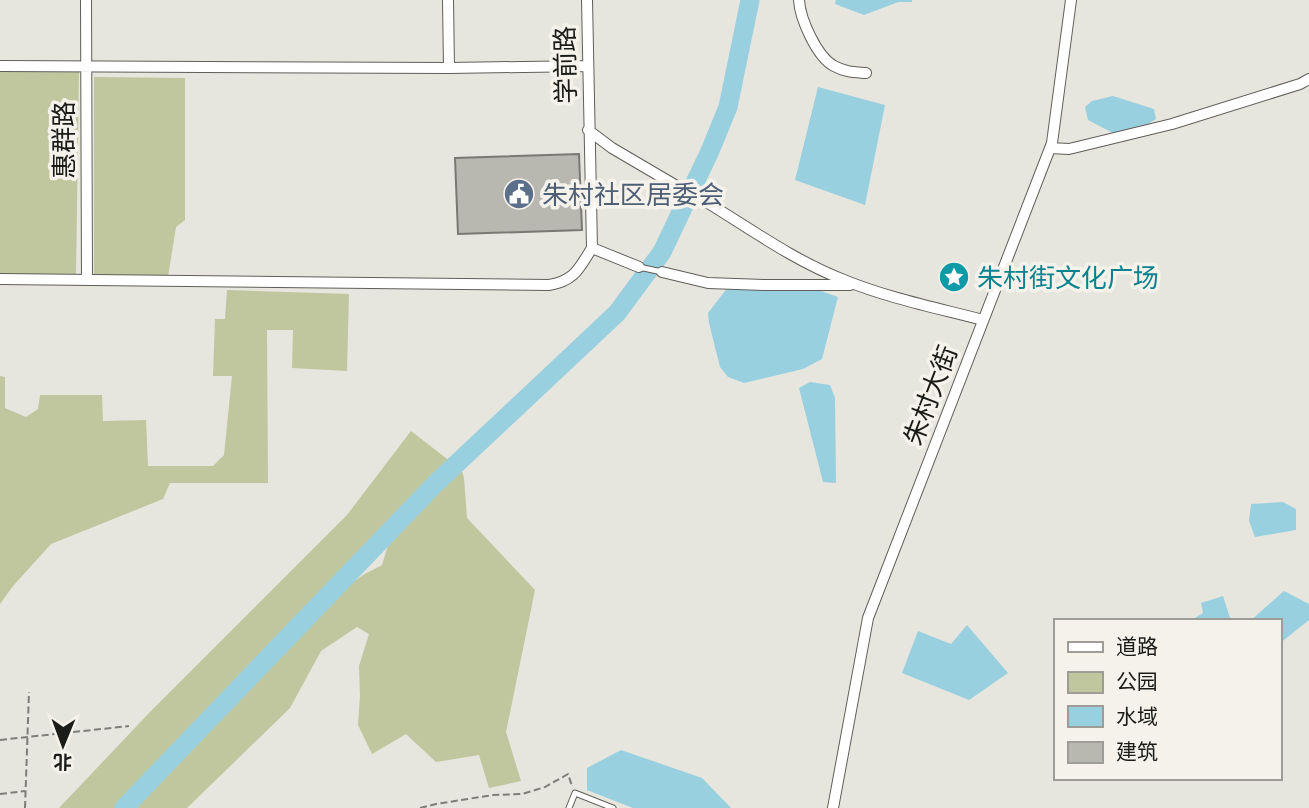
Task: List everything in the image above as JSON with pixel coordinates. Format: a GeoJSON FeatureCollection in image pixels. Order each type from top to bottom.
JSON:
{"type":"FeatureCollection","features":[{"type":"Feature","properties":{"kind":"street","name":"惠群路"},"geometry":{"type":"LineString","coordinates":[[86,0],[87,280]]}},
{"type":"Feature","properties":{"kind":"street"},"geometry":{"type":"LineString","coordinates":[[448,0],[449,68]]}},
{"type":"Feature","properties":{"kind":"street","name":"学前路"},"geometry":{"type":"LineString","coordinates":[[586,0],[592,248]]}},
{"type":"Feature","properties":{"kind":"street"},"geometry":{"type":"LineString","coordinates":[[799,0],[805,28],[831,65],[849,72],[866,73]]}},
{"type":"Feature","properties":{"kind":"street","name":"朱村大街"},"geometry":{"type":"LineString","coordinates":[[833,808],[868,618],[1052,143],[1071,0]]}},
{"type":"Feature","properties":{"kind":"street"},"geometry":{"type":"LineString","coordinates":[[0,66],[449,68],[588,65]]}},
{"type":"Feature","properties":{"kind":"street"},"geometry":{"type":"LineString","coordinates":[[1050,148],[1069,149],[1172,124],[1268,95],[1309,79]]}},
{"type":"Feature","properties":{"kind":"street"},"geometry":{"type":"LineString","coordinates":[[588,130],[612,148],[675,185]]}},
{"type":"Feature","properties":{"kind":"street"},"geometry":{"type":"LineString","coordinates":[[708,203],[810,265],[873,291],[983,320]]}},
{"type":"Feature","properties":{"kind":"street"},"geometry":{"type":"LineString","coordinates":[[0,279],[549,285],[563,283],[573,275],[592,248],[639,267]]}},
{"type":"Feature","properties":{"kind":"street"},"geometry":{"type":"LineString","coordinates":[[662,272],[708,282],[858,285]]}},
{"type":"Feature","properties":{"kind":"lane"},"geometry":{"type":"LineString","coordinates":[[675,185],[708,203]]}},
{"type":"Feature","properties":{"kind":"lane"},"geometry":{"type":"LineString","coordinates":[[639,267],[662,272]]}},
{"type":"Feature","properties":{"kind":"lane"},"geometry":{"type":"LineString","coordinates":[[569,808],[575,793],[613,808]]}},
{"type":"Feature","properties":{"kind":"path"},"geometry":{"type":"LineString","coordinates":[[25,808],[29,692]]}},
{"type":"Feature","properties":{"kind":"path"},"geometry":{"type":"LineString","coordinates":[[0,740],[129,726]]}},
{"type":"Feature","properties":{"kind":"path"},"geometry":{"type":"LineString","coordinates":[[420,808],[493,795],[522,794],[545,787],[568,774],[575,793]]}},
{"type":"Feature","properties":{"kind":"path"},"geometry":{"type":"LineString","coordinates":[[0,794],[26,791]]}},
{"type":"Feature","properties":{"kind":"green space"},"geometry":{"type":"Polygon","coordinates":[[[0,71],[79,72],[76,275],[0,274],[0,71]]]}},
{"type":"Feature","properties":{"kind":"green space"},"geometry":{"type":"Polygon","coordinates":[[[94,77],[185,78],[185,220],[176,227],[168,277],[94,275],[94,77]]]}},
{"type":"Feature","properties":{"kind":"green space"},"geometry":{"type":"Polygon","coordinates":[[[227,290],[349,294],[347,371],[292,368],[293,330],[267,330],[268,483],[170,483],[163,499],[51,544],[0,604],[0,376],[5,377],[5,408],[26,417],[38,409],[40,395],[102,395],[103,421],[146,420],[148,466],[213,466],[224,455],[232,376],[213,376],[215,319],[225,319],[227,290]]]}},
{"type":"Feature","properties":{"kind":"green space"},"geometry":{"type":"Polygon","coordinates":[[[411,431],[451,462],[115,808],[59,808],[150,712],[347,515],[411,431]]]}},
{"type":"Feature","properties":{"kind":"green space"},"geometry":{"type":"Polygon","coordinates":[[[460,465],[464,478],[467,518],[535,590],[506,732],[521,781],[489,788],[479,755],[436,762],[406,734],[372,754],[358,725],[359,666],[369,634],[357,627],[321,651],[290,708],[187,808],[132,808],[341,591],[382,565],[390,539],[460,465]]]}},
{"type":"Feature","properties":{"kind":"water"},"geometry":{"type":"Polygon","coordinates":[[[836,0],[912,2],[898,2],[864,15],[835,4],[836,0]]]}},
{"type":"Feature","properties":{"kind":"water"},"geometry":{"type":"Polygon","coordinates":[[[818,87],[885,105],[865,205],[795,180],[818,87]]]}},
{"type":"Feature","properties":{"kind":"water"},"geometry":{"type":"Polygon","coordinates":[[[1113,96],[1154,109],[1156,119],[1143,127],[1113,133],[1088,120],[1085,107],[1092,101],[1113,96]]]}},
{"type":"Feature","properties":{"kind":"water"},"geometry":{"type":"Polygon","coordinates":[[[728,287],[821,291],[838,297],[822,359],[803,369],[744,383],[728,377],[720,367],[708,313],[728,287]]]}},
{"type":"Feature","properties":{"kind":"water"},"geometry":{"type":"Polygon","coordinates":[[[810,382],[830,385],[835,398],[836,483],[823,482],[799,388],[810,382]]]}},
{"type":"Feature","properties":{"kind":"water"},"geometry":{"type":"Polygon","coordinates":[[[1283,502],[1296,509],[1296,530],[1255,537],[1249,521],[1251,504],[1283,502]]]}},
{"type":"Feature","properties":{"kind":"water"},"geometry":{"type":"Polygon","coordinates":[[[1284,591],[1309,604],[1309,620],[1281,642],[1281,619],[1252,619],[1284,591]]]}},
{"type":"Feature","properties":{"kind":"water"},"geometry":{"type":"Polygon","coordinates":[[[1223,596],[1230,619],[1193,619],[1203,613],[1201,603],[1223,596]]]}},
{"type":"Feature","properties":{"kind":"water"},"geometry":{"type":"Polygon","coordinates":[[[967,625],[1008,673],[969,700],[902,673],[918,631],[951,644],[967,625]]]}},
{"type":"Feature","properties":{"kind":"water"},"geometry":{"type":"Polygon","coordinates":[[[621,750],[702,778],[731,808],[633,808],[587,790],[587,768],[621,750]]]}},
{"type":"Feature","properties":{"kind":"building","name":"朱村社区居委会"},"geometry":{"type":"Polygon","coordinates":[[[579,154],[582,230],[458,234],[455,158],[579,154]]]}},
{"type":"Feature","properties":{"kind":"waterway"},"geometry":{"type":"LineString","coordinates":[[124,808],[435,484],[617,313],[662,252],[710,151],[728,107],[750,0]]}},
{"type":"Feature","properties":{"kind":"place","name":"朱村社区居委会"},"geometry":{"type":"Point","coordinates":[519,194]}},
{"type":"Feature","properties":{"kind":"place","name":"朱村街文化广场"},"geometry":{"type":"Point","coordinates":[954,277]}}]}
